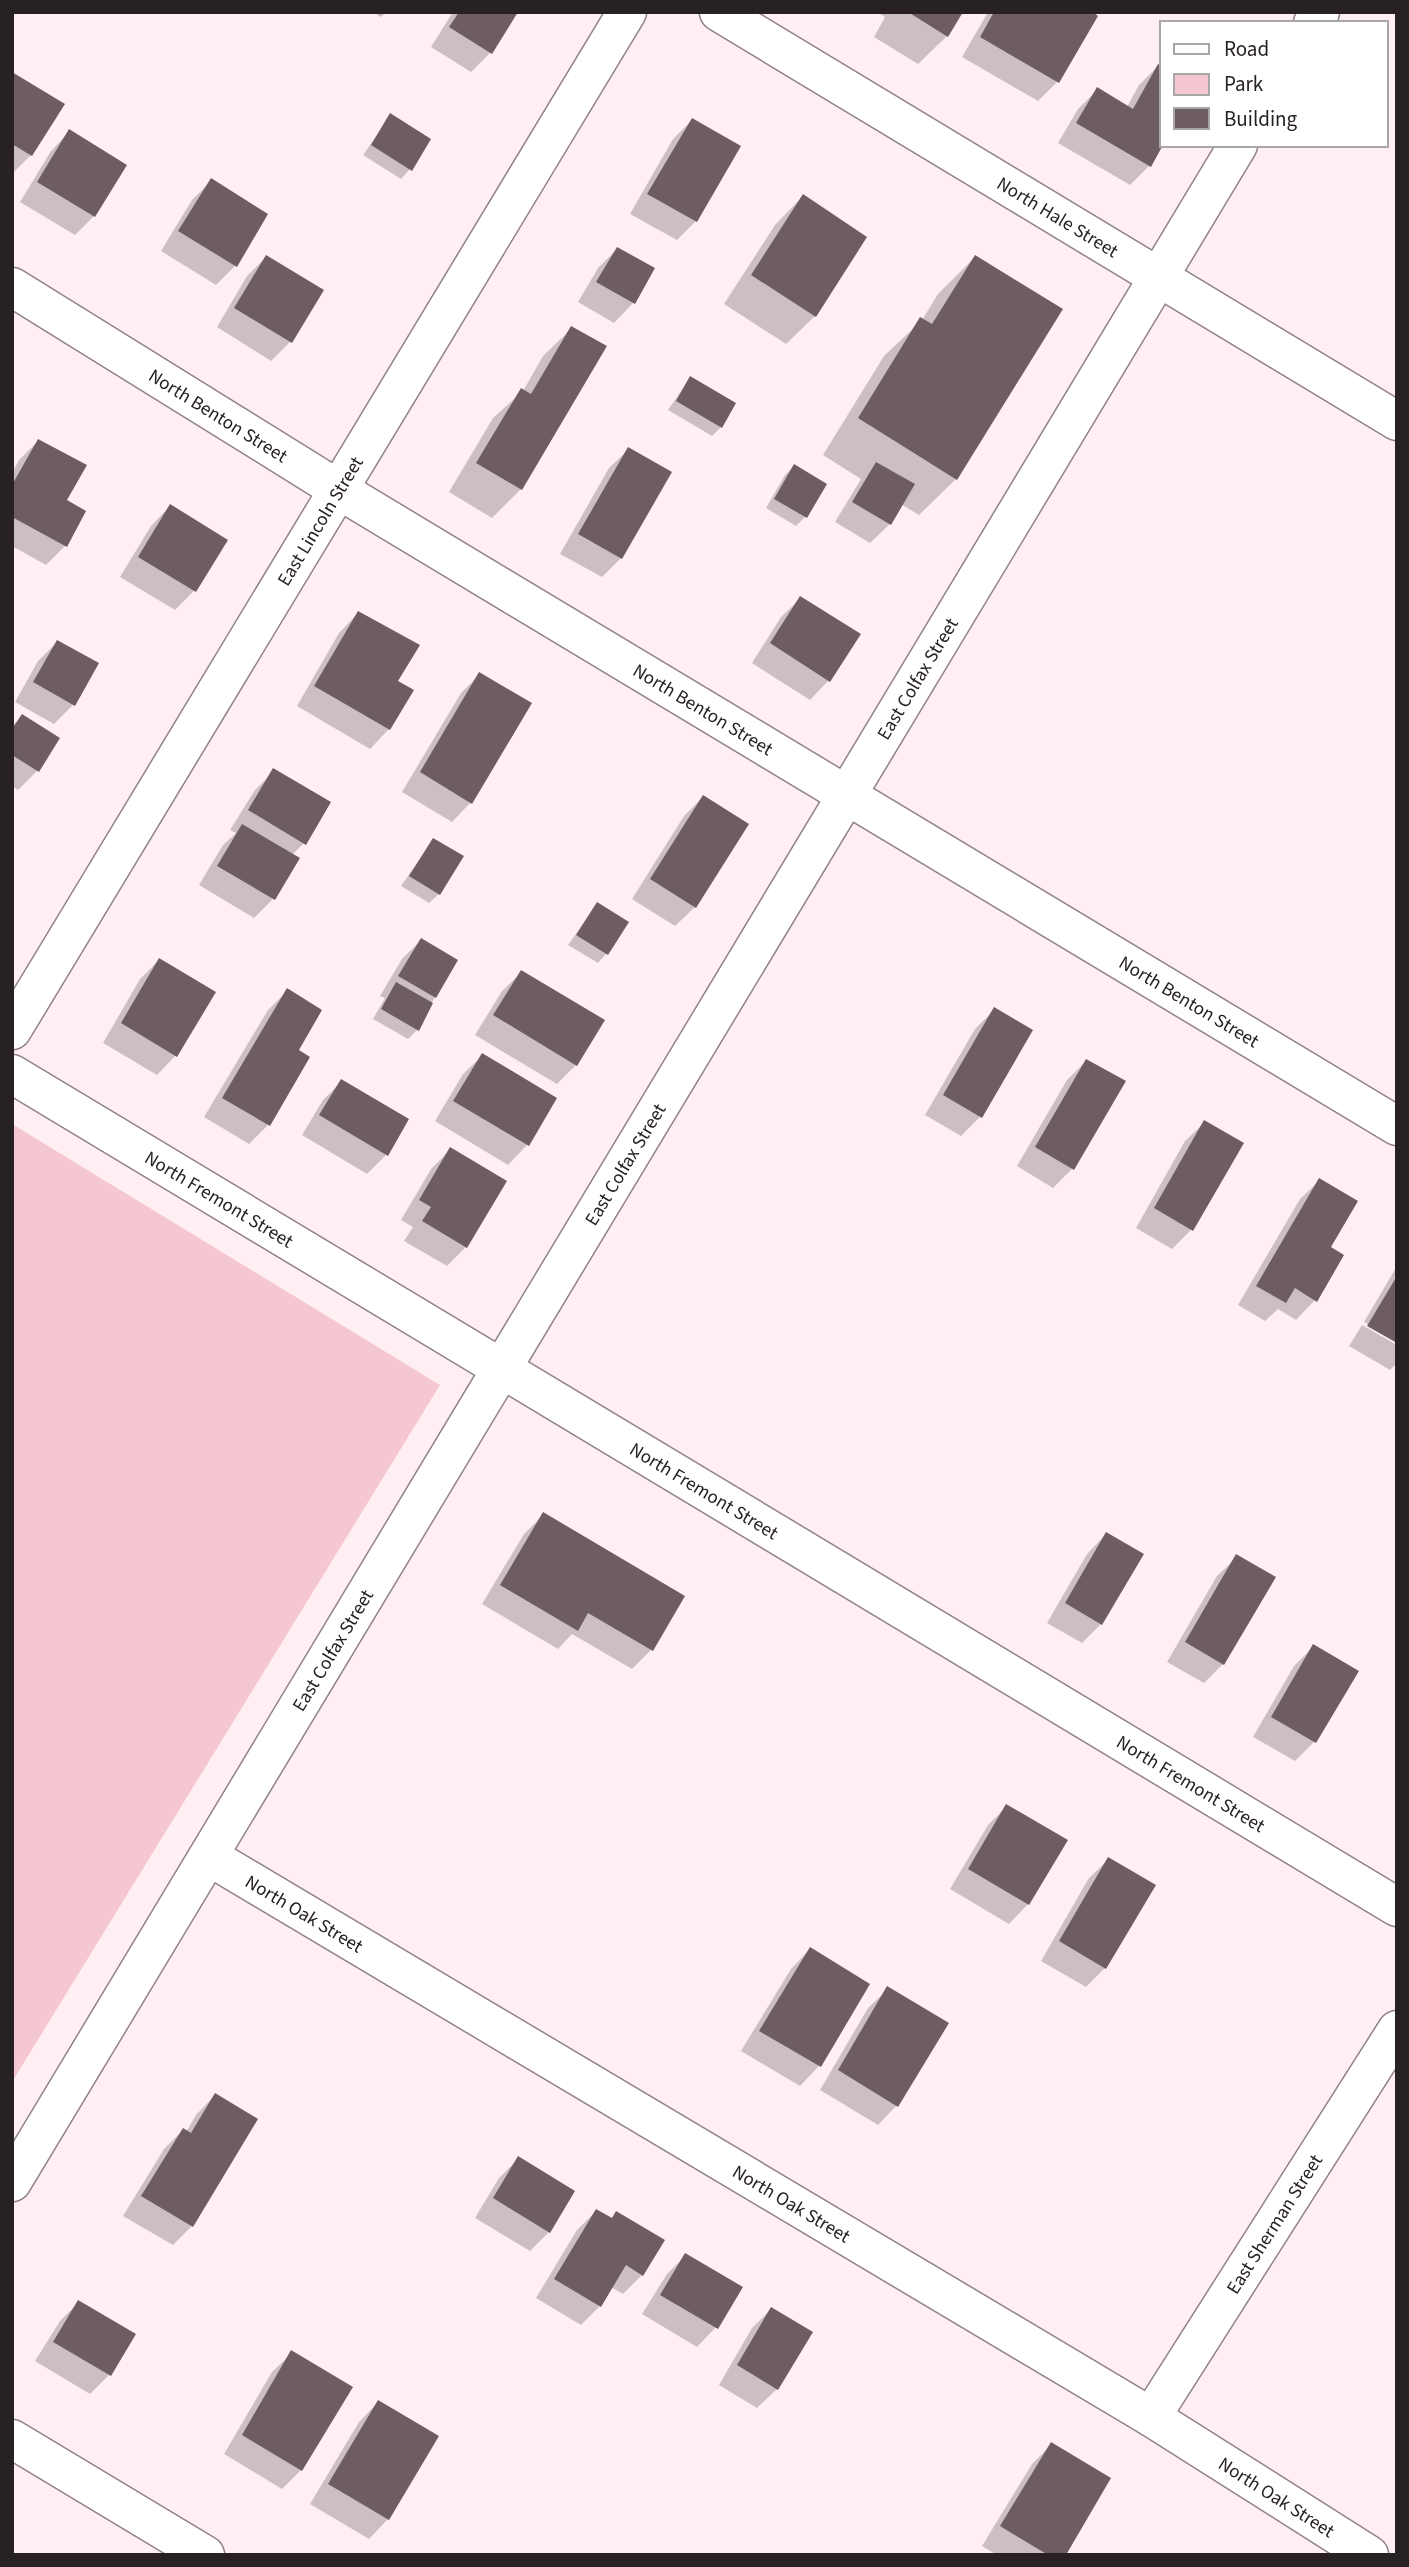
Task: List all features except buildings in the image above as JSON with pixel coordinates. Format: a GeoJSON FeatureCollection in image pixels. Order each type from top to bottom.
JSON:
{"type":"FeatureCollection","features":[{"type":"Feature","properties":{"kind":"street","name":"East Lincoln Street"},"geometry":{"type":"LineString","coordinates":[[12,1030],[627,12]]}},
{"type":"Feature","properties":{"kind":"street","name":"North Hale Street"},"geometry":{"type":"LineString","coordinates":[[719,12],[1397,421]]}},
{"type":"Feature","properties":{"kind":"street","name":"East Colfax Street"},"geometry":{"type":"LineString","coordinates":[[12,2182],[1237,147]]}},
{"type":"Feature","properties":{"kind":"street","name":"North Benton Street"},"geometry":{"type":"LineString","coordinates":[[12,287],[339,490],[1397,1126]]}},
{"type":"Feature","properties":{"kind":"street","name":"North Fremont Street"},"geometry":{"type":"LineString","coordinates":[[12,1074],[1397,1907]]}},
{"type":"Feature","properties":{"kind":"street","name":"North Oak Street"},"geometry":{"type":"LineString","coordinates":[[210,1857],[1151,2417],[1369,2555]]}},
{"type":"Feature","properties":{"kind":"street","name":"East Sherman Street"},"geometry":{"type":"LineString","coordinates":[[1151,2417],[1397,2030]]}},
{"type":"Feature","properties":{"kind":"street"},"geometry":{"type":"LineString","coordinates":[[12,2439],[205,2555]]}},
{"type":"Feature","properties":{"kind":"green space"},"geometry":{"type":"Polygon","coordinates":[[[12,1124],[440,1385],[12,2082],[12,1124]]]}}]}
